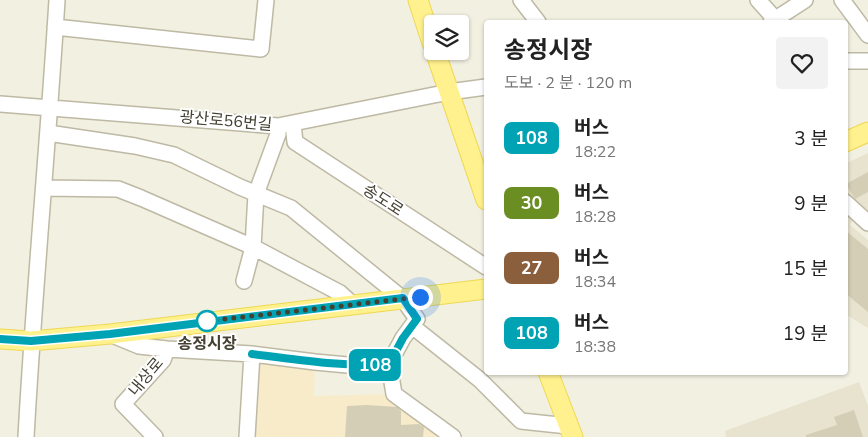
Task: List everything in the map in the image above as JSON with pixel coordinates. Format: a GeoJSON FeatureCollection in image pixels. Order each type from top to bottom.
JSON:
{"type":"FeatureCollection","features":[{"type":"Feature","properties":{"kind":"main road"},"geometry":{"type":"LineString","coordinates":[[418,0],[424,18]]}},
{"type":"Feature","properties":{"kind":"main road"},"geometry":{"type":"LineString","coordinates":[[438,60],[484,194]]}},
{"type":"Feature","properties":{"kind":"main road"},"geometry":{"type":"LineString","coordinates":[[848,141],[868,132]]}},
{"type":"Feature","properties":{"kind":"main road"},"geometry":{"type":"LineString","coordinates":[[0,339],[31,341],[110,334],[484,289]]}},
{"type":"Feature","properties":{"kind":"main road"},"geometry":{"type":"LineString","coordinates":[[549,375],[571,431]]}},
{"type":"Feature","properties":{"kind":"street"},"geometry":{"type":"LineString","coordinates":[[26,437],[31,341],[57,0]]}},
{"type":"Feature","properties":{"kind":"street"},"geometry":{"type":"LineString","coordinates":[[55,27],[261,50],[266,0]]}},
{"type":"Feature","properties":{"kind":"street"},"geometry":{"type":"LineString","coordinates":[[521,0],[536,20]]}},
{"type":"Feature","properties":{"kind":"street"},"geometry":{"type":"LineString","coordinates":[[758,0],[772,20]]}},
{"type":"Feature","properties":{"kind":"street"},"geometry":{"type":"LineString","coordinates":[[775,20],[805,0]]}},
{"type":"Feature","properties":{"kind":"street"},"geometry":{"type":"LineString","coordinates":[[842,0],[868,35]]}},
{"type":"Feature","properties":{"kind":"street"},"geometry":{"type":"LineString","coordinates":[[848,61],[868,61]]}},
{"type":"Feature","properties":{"kind":"street","name":"광산로56번길"},"geometry":{"type":"LineString","coordinates":[[0,104],[285,125],[449,92],[484,87]]}},
{"type":"Feature","properties":{"kind":"street"},"geometry":{"type":"LineString","coordinates":[[244,281],[253,247],[256,194],[278,134],[285,125]]}},
{"type":"Feature","properties":{"kind":"street","name":"송도로"},"geometry":{"type":"LineString","coordinates":[[285,125],[295,142],[484,266]]}},
{"type":"Feature","properties":{"kind":"street"},"geometry":{"type":"LineString","coordinates":[[48,133],[135,146],[174,155],[256,194],[291,208],[403,298],[417,319],[389,364],[394,394],[445,430],[451,437]]}},
{"type":"Feature","properties":{"kind":"street"},"geometry":{"type":"LineString","coordinates":[[44,188],[118,189],[253,247],[340,293],[352,304]]}},
{"type":"Feature","properties":{"kind":"street"},"geometry":{"type":"LineString","coordinates":[[848,204],[866,219]]}},
{"type":"Feature","properties":{"kind":"street"},"geometry":{"type":"LineString","coordinates":[[412,326],[480,380],[520,421],[571,431]]}},
{"type":"Feature","properties":{"kind":"street"},"geometry":{"type":"LineString","coordinates":[[110,334],[139,346],[252,354],[351,365],[389,364]]}},
{"type":"Feature","properties":{"kind":"street","name":"내상로"},"geometry":{"type":"LineString","coordinates":[[155,437],[123,404],[163,360],[167,349]]}},
{"type":"Feature","properties":{"kind":"street"},"geometry":{"type":"LineString","coordinates":[[247,437],[252,354]]}},
{"type":"Feature","properties":{"kind":"shaded area"},"geometry":{"type":"Polygon","coordinates":[[[868,153],[868,233],[853,220],[850,225],[868,240],[868,328],[848,316],[848,163],[868,153]]]}},
{"type":"Feature","properties":{"kind":"shaded area"},"geometry":{"type":"Polygon","coordinates":[[[252,354],[315,362],[314,396],[394,394],[451,437],[246,437],[252,354]]]}},
{"type":"Feature","properties":{"kind":"shaded area"},"geometry":{"type":"Polygon","coordinates":[[[859,382],[868,406],[868,437],[726,437],[725,431],[859,382]]]}},
{"type":"Feature","properties":{"kind":"building"},"geometry":{"type":"Polygon","coordinates":[[[868,172],[868,192],[855,199],[848,187],[848,183],[868,172]]]}},
{"type":"Feature","properties":{"kind":"building"},"geometry":{"type":"Polygon","coordinates":[[[848,232],[868,249],[868,312],[848,295],[848,232]]]}},
{"type":"Feature","properties":{"kind":"building"},"geometry":{"type":"Polygon","coordinates":[[[347,406],[397,407],[401,411],[401,425],[419,424],[424,427],[423,437],[345,437],[347,406]]]}},
{"type":"Feature","properties":{"kind":"building"},"geometry":{"type":"Polygon","coordinates":[[[854,410],[863,437],[806,437],[806,435],[837,425],[834,417],[854,410]]]}},
{"type":"Feature","properties":{"kind":"bus line","name":"108"},"geometry":{"type":"LineString","coordinates":[[0,339],[31,341],[110,334],[403,298],[417,319],[403,338],[389,364],[358,366],[252,354]]}},
{"type":"Feature","properties":{"kind":"place","name":"송정시장"},"geometry":{"type":"Point","coordinates":[207,321]}},
{"type":"Feature","properties":{"kind":"route"},"geometry":{"type":"LineString","coordinates":[[207,321],[420,297]]}}]}
